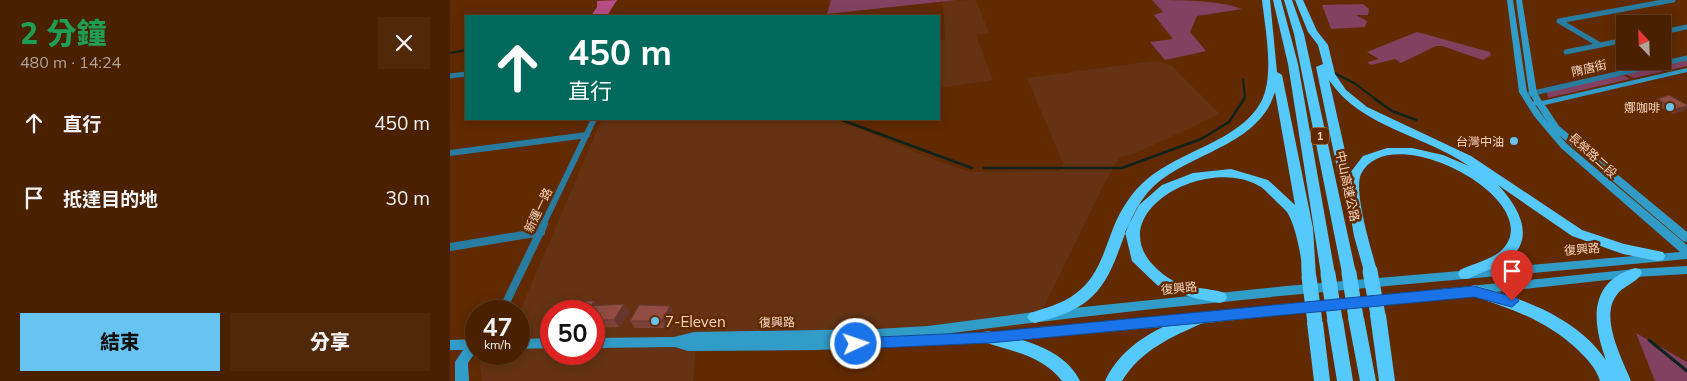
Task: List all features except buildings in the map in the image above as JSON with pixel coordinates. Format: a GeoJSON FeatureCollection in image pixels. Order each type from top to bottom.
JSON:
{"type":"FeatureCollection","features":[{"type":"Feature","properties":{"kind":"highway"},"geometry":{"type":"LineString","coordinates":[[1035,317],[1060,308],[1085,295],[1099,280],[1126,216],[1151,182],[1178,163],[1241,128],[1260,111],[1266,101],[1273,77],[1266,0]]}},
{"type":"Feature","properties":{"kind":"highway","name":"1"},"geometry":{"type":"LineString","coordinates":[[1277,0],[1293,64],[1344,381]]}},
{"type":"Feature","properties":{"kind":"highway","name":"中山高速公路"},"geometry":{"type":"LineString","coordinates":[[1288,0],[1301,43],[1349,273],[1368,381]]}},
{"type":"Feature","properties":{"kind":"highway"},"geometry":{"type":"LineString","coordinates":[[1299,0],[1313,32],[1337,137],[1345,183],[1350,201],[1356,210]]}},
{"type":"Feature","properties":{"kind":"highway"},"geometry":{"type":"LineString","coordinates":[[1313,32],[1323,45],[1330,74],[1335,83],[1342,92],[1363,109],[1475,164],[1577,233],[1606,245],[1658,256]]}},
{"type":"Feature","properties":{"kind":"highway"},"geometry":{"type":"LineString","coordinates":[[1271,42],[1274,48],[1281,102],[1306,228],[1309,277],[1322,381]]}},
{"type":"Feature","properties":{"kind":"highway"},"geometry":{"type":"LineString","coordinates":[[1397,381],[1383,340],[1356,210],[1353,187],[1354,175],[1360,165],[1379,155],[1392,152],[1422,153],[1468,168],[1491,185],[1508,203],[1515,216],[1517,229],[1515,240],[1509,251],[1491,264],[1465,274]]}},
{"type":"Feature","properties":{"kind":"highway"},"geometry":{"type":"LineString","coordinates":[[1220,297],[1194,293],[1163,282],[1145,269],[1134,251],[1133,229],[1142,209],[1153,197],[1177,182],[1202,174],[1222,173],[1241,175],[1261,182],[1279,195],[1292,210],[1307,255]]}},
{"type":"Feature","properties":{"kind":"highway"},"geometry":{"type":"LineString","coordinates":[[1623,381],[1603,319],[1604,306],[1609,293],[1615,286],[1635,273]]}},
{"type":"Feature","properties":{"kind":"highway"},"geometry":{"type":"LineString","coordinates":[[1474,291],[1512,301],[1543,314],[1570,332],[1593,354],[1608,381]]}},
{"type":"Feature","properties":{"kind":"highway"},"geometry":{"type":"LineString","coordinates":[[1113,381],[1123,364],[1139,348],[1158,335],[1198,319]]}},
{"type":"Feature","properties":{"kind":"highway"},"geometry":{"type":"LineString","coordinates":[[989,337],[1031,349],[1047,357],[1064,369],[1072,381]]}},
{"type":"Feature","properties":{"kind":"highway"},"geometry":{"type":"LineString","coordinates":[[1383,340],[1382,357],[1388,381]]}},
{"type":"Feature","properties":{"kind":"main road","name":"長榮路二段"},"geometry":{"type":"LineString","coordinates":[[1510,0],[1518,22]]}},
{"type":"Feature","properties":{"kind":"main road","name":"長榮路二段"},"geometry":{"type":"LineString","coordinates":[[1519,0],[1518,22],[1528,97],[1545,127],[1564,146],[1687,251]]}},
{"type":"Feature","properties":{"kind":"main road","name":"隋唐街"},"geometry":{"type":"LineString","coordinates":[[1540,104],[1687,70]]}},
{"type":"Feature","properties":{"kind":"main road","name":"長榮路二段"},"geometry":{"type":"LineString","coordinates":[[1528,97],[1540,104],[1556,128],[1573,144],[1687,238]]}},
{"type":"Feature","properties":{"kind":"main road","name":"復興路"},"geometry":{"type":"LineString","coordinates":[[605,343],[674,342],[694,337],[920,332],[980,326],[1035,317],[1220,297],[1658,256],[1687,255]]}},
{"type":"Feature","properties":{"kind":"main road","name":"復興路"},"geometry":{"type":"LineString","coordinates":[[674,342],[688,346],[818,345],[989,337],[1198,319],[1635,273],[1687,270]]}},
{"type":"Feature","properties":{"kind":"main road"},"geometry":{"type":"LineString","coordinates":[[450,345],[465,344]]}},
{"type":"Feature","properties":{"kind":"main road"},"geometry":{"type":"LineString","coordinates":[[462,381],[461,362],[465,357]]}},
{"type":"Feature","properties":{"kind":"street"},"geometry":{"type":"LineString","coordinates":[[1600,45],[1559,21],[1673,0]]}},
{"type":"Feature","properties":{"kind":"street"},"geometry":{"type":"LineString","coordinates":[[1671,30],[1687,27]]}},
{"type":"Feature","properties":{"kind":"street"},"geometry":{"type":"LineString","coordinates":[[1566,52],[1616,42]]}},
{"type":"Feature","properties":{"kind":"street","name":"隋唐街"},"geometry":{"type":"LineString","coordinates":[[1528,97],[1687,58]]}},
{"type":"Feature","properties":{"kind":"street"},"geometry":{"type":"LineString","coordinates":[[450,76],[465,74]]}},
{"type":"Feature","properties":{"kind":"street","name":"新運一路"},"geometry":{"type":"LineString","coordinates":[[507,300],[594,120]]}},
{"type":"Feature","properties":{"kind":"street"},"geometry":{"type":"LineString","coordinates":[[450,154],[587,135]]}},
{"type":"Feature","properties":{"kind":"street"},"geometry":{"type":"LineString","coordinates":[[450,247],[541,232]]}},
{"type":"Feature","properties":{"kind":"shaded area"},"geometry":{"type":"Polygon","coordinates":[[[617,0],[608,15],[592,15],[597,7],[597,1],[617,0]]]}},
{"type":"Feature","properties":{"kind":"shaded area"},"geometry":{"type":"Polygon","coordinates":[[[831,0],[957,0],[827,14],[831,0]]]}},
{"type":"Feature","properties":{"kind":"shaded area"},"geometry":{"type":"Polygon","coordinates":[[[976,0],[989,33],[976,35],[993,80],[940,88],[940,40],[945,39],[943,1],[976,0]]]}},
{"type":"Feature","properties":{"kind":"shaded area"},"geometry":{"type":"Polygon","coordinates":[[[1152,0],[1210,2],[1242,9],[1197,16],[1190,32],[1206,51],[1165,60],[1150,42],[1173,39],[1154,15],[1163,12],[1152,0]]]}},
{"type":"Feature","properties":{"kind":"shaded area"},"geometry":{"type":"Polygon","coordinates":[[[1363,4],[1369,9],[1368,15],[1356,15],[1367,21],[1365,27],[1331,29],[1322,5],[1363,4]]]}},
{"type":"Feature","properties":{"kind":"shaded area"},"geometry":{"type":"Polygon","coordinates":[[[1417,32],[1490,52],[1491,55],[1483,60],[1442,46],[1436,46],[1401,63],[1395,59],[1371,65],[1367,62],[1379,59],[1367,52],[1417,32]]]}},
{"type":"Feature","properties":{"kind":"shaded area"},"geometry":{"type":"Polygon","coordinates":[[[1687,60],[1687,66],[1671,70],[1671,64],[1687,60]]]}},
{"type":"Feature","properties":{"kind":"shaded area"},"geometry":{"type":"Polygon","coordinates":[[[1155,61],[1171,65],[1220,114],[1134,154],[1120,157],[1104,184],[1035,325],[921,336],[696,345],[693,381],[482,381],[480,365],[530,365],[530,300],[525,300],[602,120],[838,120],[943,163],[970,172],[1059,171],[1063,163],[1027,78],[1155,61]]]}},
{"type":"Feature","properties":{"kind":"shaded area"},"geometry":{"type":"Polygon","coordinates":[[[1643,70],[1669,70],[1634,78],[1625,74],[1643,70]]]}},
{"type":"Feature","properties":{"kind":"shaded area"},"geometry":{"type":"Polygon","coordinates":[[[1621,74],[1630,79],[1548,98],[1547,92],[1621,74]]]}},
{"type":"Feature","properties":{"kind":"shaded area"},"geometry":{"type":"Polygon","coordinates":[[[1636,333],[1687,362],[1687,381],[1655,381],[1636,333]]]}},
{"type":"Feature","properties":{"kind":"waterway"},"geometry":{"type":"LineString","coordinates":[[450,53],[465,50]]}},
{"type":"Feature","properties":{"kind":"waterway"},"geometry":{"type":"LineString","coordinates":[[1332,72],[1354,83],[1377,100]]}},
{"type":"Feature","properties":{"kind":"waterway"},"geometry":{"type":"LineString","coordinates":[[1243,79],[1245,97],[1243,100]]}},
{"type":"Feature","properties":{"kind":"waterway"},"geometry":{"type":"LineString","coordinates":[[984,168],[1122,168],[1201,139],[1229,122],[1244,99]]}},
{"type":"Feature","properties":{"kind":"waterway"},"geometry":{"type":"LineString","coordinates":[[1375,99],[1392,111],[1416,120]]}},
{"type":"Feature","properties":{"kind":"waterway"},"geometry":{"type":"LineString","coordinates":[[842,120],[972,168]]}},
{"type":"Feature","properties":{"kind":"waterway"},"geometry":{"type":"LineString","coordinates":[[1649,340],[1687,371]]}},
{"type":"Feature","properties":{"kind":"place","name":"娜咖啡"},"geometry":{"type":"Point","coordinates":[1670,107]}},
{"type":"Feature","properties":{"kind":"place","name":"台灣中油"},"geometry":{"type":"Point","coordinates":[1514,141]}},
{"type":"Feature","properties":{"kind":"place","name":"7-Eleven"},"geometry":{"type":"Point","coordinates":[655,321]}},
{"type":"Feature","properties":{"kind":"route"},"geometry":{"type":"LineString","coordinates":[[856,344],[989,337],[1198,319],[1474,291],[1512,301]]}}]}
